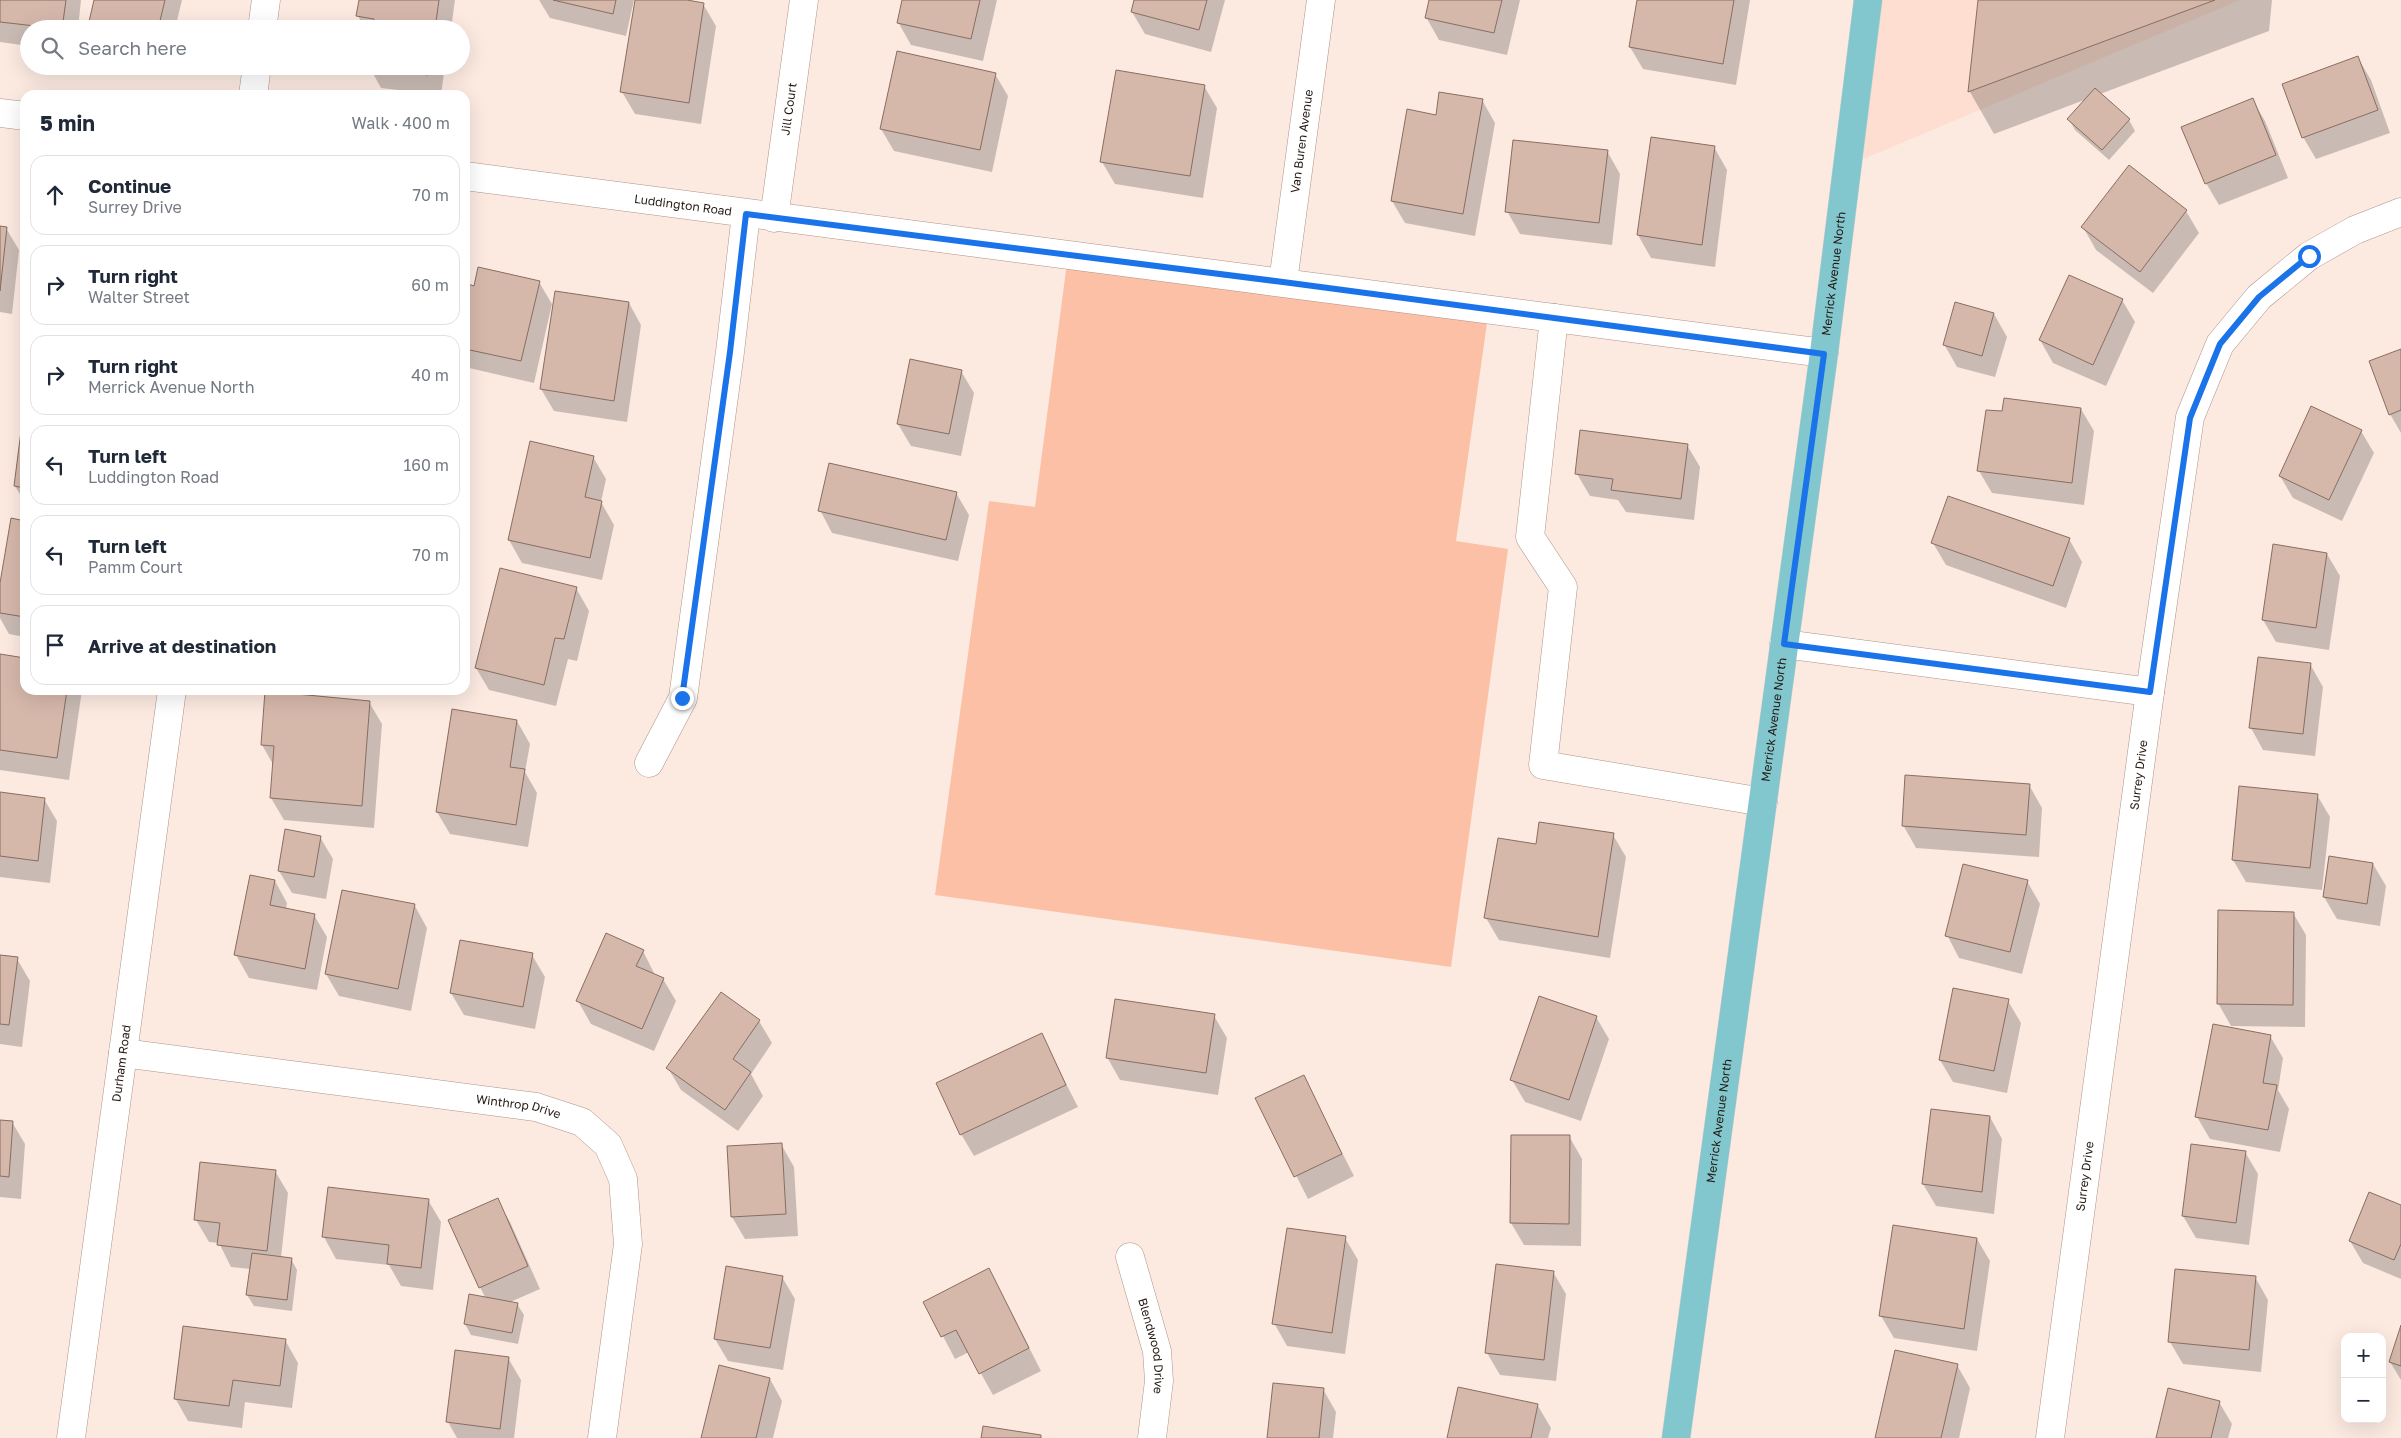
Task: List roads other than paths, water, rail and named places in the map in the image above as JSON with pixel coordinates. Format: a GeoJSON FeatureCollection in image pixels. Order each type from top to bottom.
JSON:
{"type":"FeatureCollection","features":[{"type":"Feature","properties":{"kind":"main road","name":"Merrick Avenue North"},"geometry":{"type":"LineString","coordinates":[[1676,1438],[1824,354],[1868,0]]}},
{"type":"Feature","properties":{"kind":"street"},"geometry":{"type":"LineString","coordinates":[[263,20],[266,0]]}},
{"type":"Feature","properties":{"kind":"street","name":"Jill Court"},"geometry":{"type":"LineString","coordinates":[[774,218],[804,0]]}},
{"type":"Feature","properties":{"kind":"street","name":"Van Buren Avenue"},"geometry":{"type":"LineString","coordinates":[[1283,282],[1321,0]]}},
{"type":"Feature","properties":{"kind":"street"},"geometry":{"type":"LineString","coordinates":[[254,90],[255,75]]}},
{"type":"Feature","properties":{"kind":"street"},"geometry":{"type":"LineString","coordinates":[[0,113],[20,115]]}},
{"type":"Feature","properties":{"kind":"street","name":"Luddington Road"},"geometry":{"type":"LineString","coordinates":[[470,177],[1824,354]]}},
{"type":"Feature","properties":{"kind":"street","name":"Surrey Drive"},"geometry":{"type":"LineString","coordinates":[[2050,1438],[2150,692],[2190,418],[2220,344],[2259,297],[2309,256],[2355,230],[2401,212]]}},
{"type":"Feature","properties":{"kind":"street"},"geometry":{"type":"LineString","coordinates":[[649,763],[682,698],[730,352],[746,214]]}},
{"type":"Feature","properties":{"kind":"street"},"geometry":{"type":"LineString","coordinates":[[1554,318],[1530,537],[1563,587],[1543,765],[1763,802]]}},
{"type":"Feature","properties":{"kind":"street"},"geometry":{"type":"LineString","coordinates":[[1784,644],[2150,692]]}},
{"type":"Feature","properties":{"kind":"street","name":"Durham Road"},"geometry":{"type":"LineString","coordinates":[[71,1438],[171,695]]}},
{"type":"Feature","properties":{"kind":"street","name":"Winthrop Drive"},"geometry":{"type":"LineString","coordinates":[[123,1053],[536,1107],[582,1122],[608,1145],[623,1179],[628,1244],[602,1438]]}},
{"type":"Feature","properties":{"kind":"street","name":"Blendwood Drive"},"geometry":{"type":"LineString","coordinates":[[1130,1257],[1157,1351],[1159,1381],[1152,1438]]}}]}
